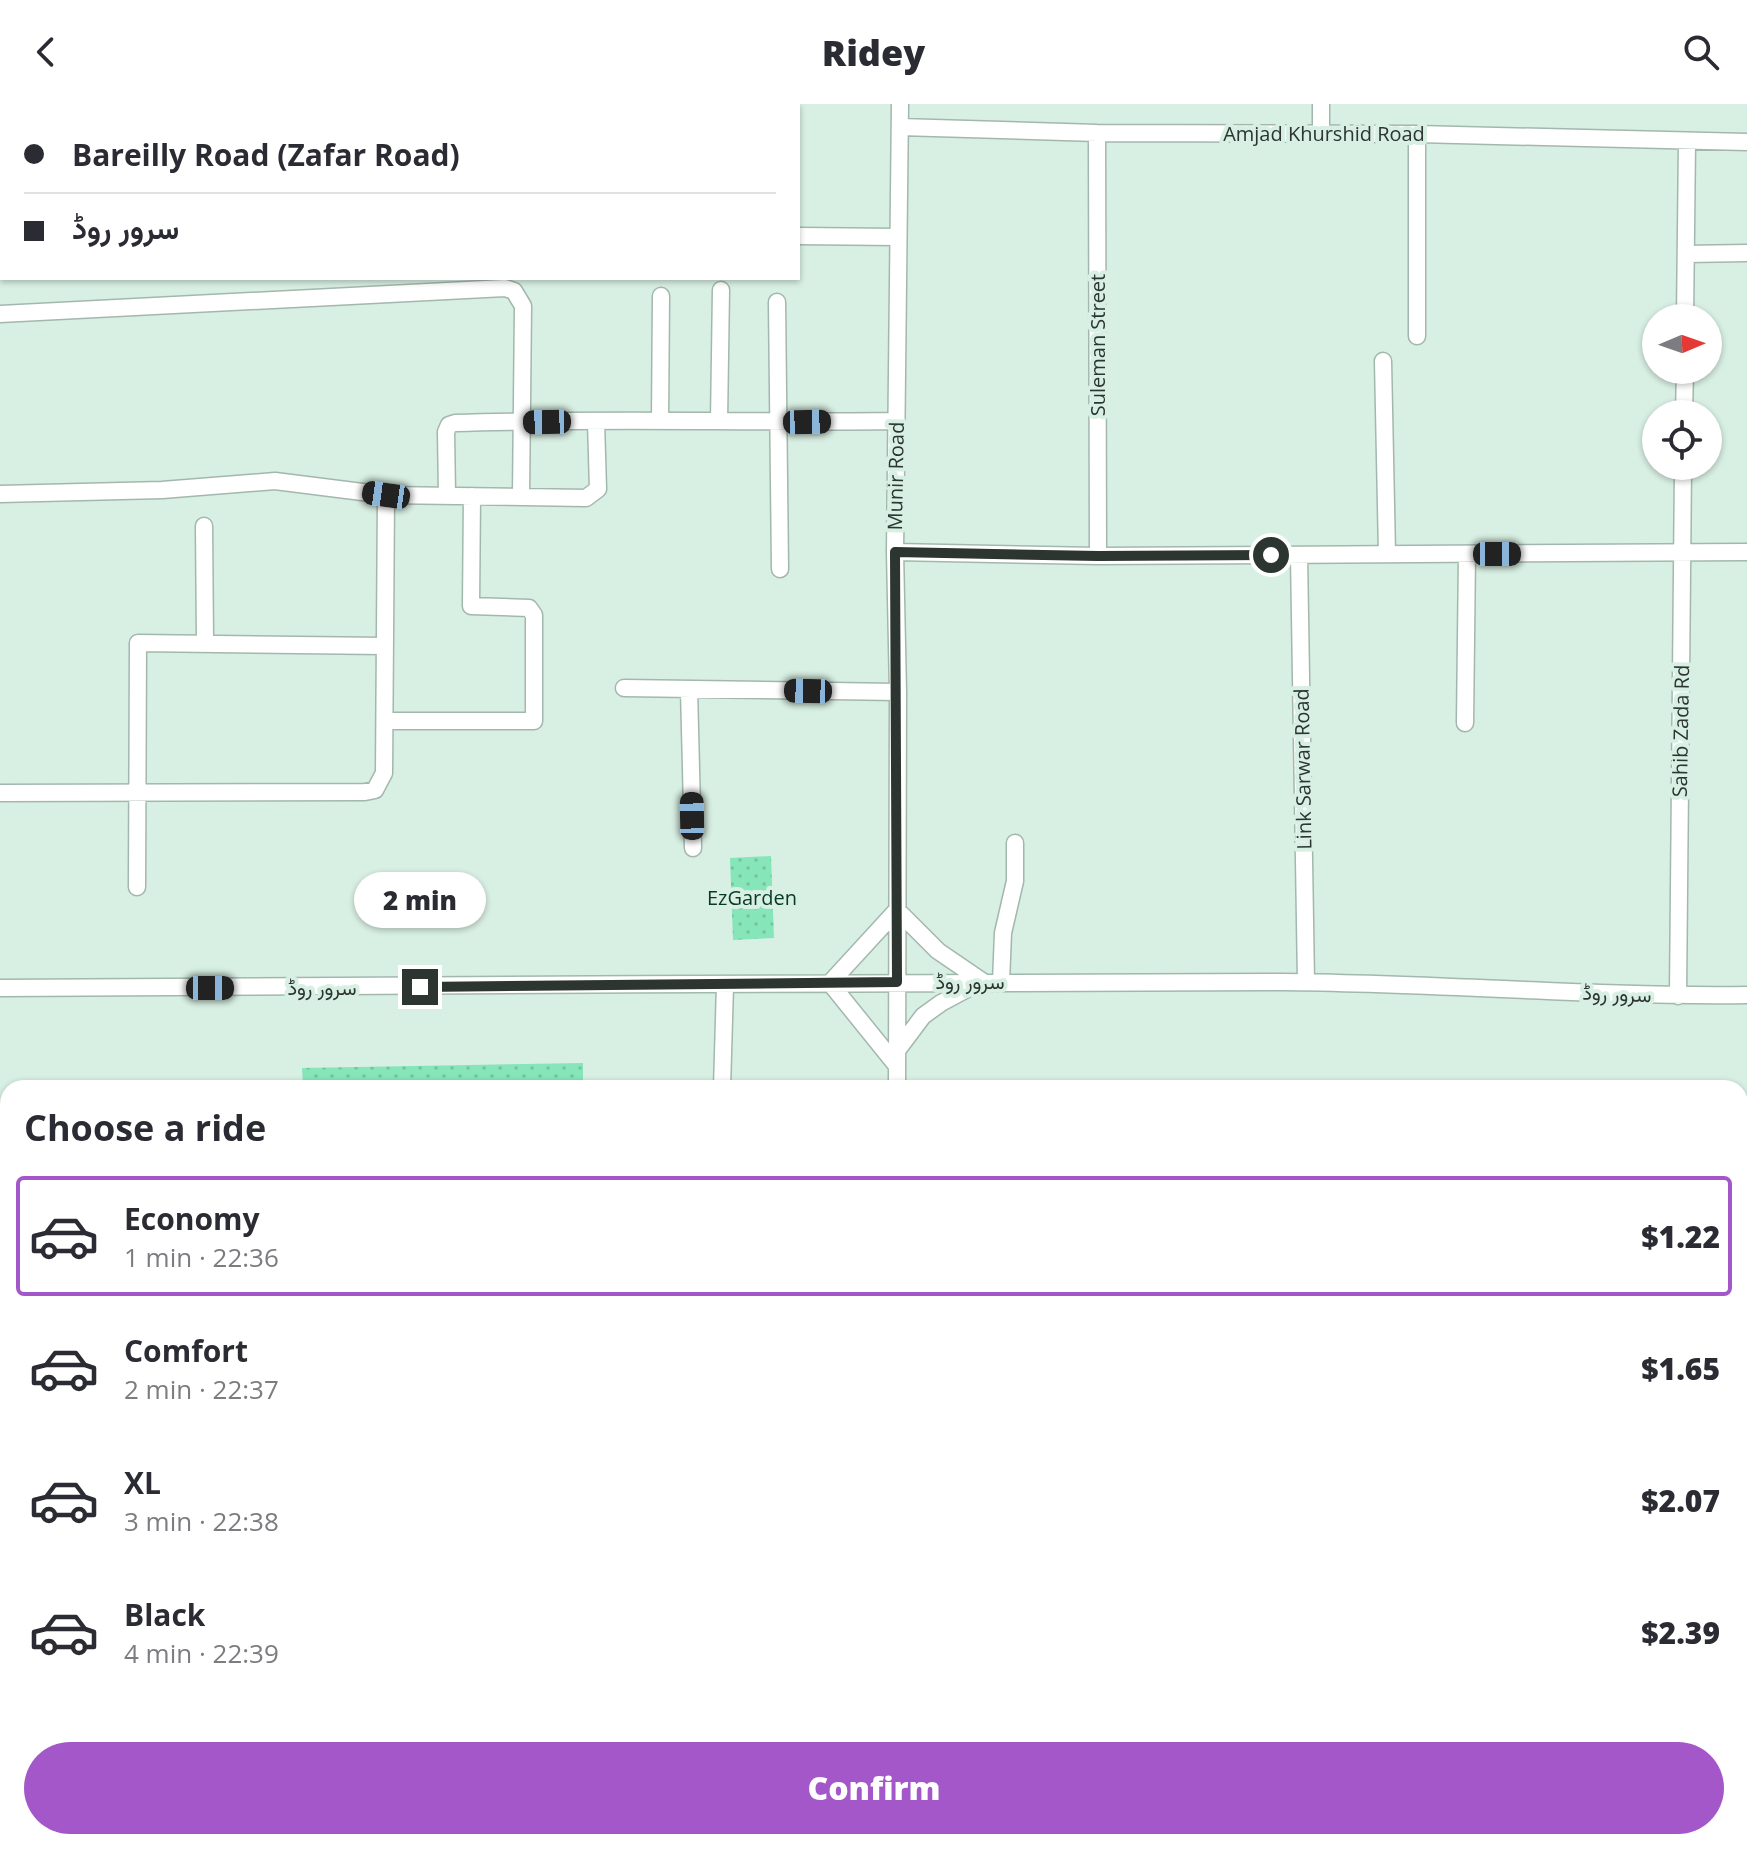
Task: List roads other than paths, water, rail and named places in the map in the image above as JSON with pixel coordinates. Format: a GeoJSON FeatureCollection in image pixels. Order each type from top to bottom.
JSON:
{"type":"FeatureCollection","features":[{"type":"Feature","properties":{"kind":"street","name":"Munir Road"},"geometry":{"type":"LineString","coordinates":[[897,1080],[898,692],[895,552],[900,104]]}},
{"type":"Feature","properties":{"kind":"street"},"geometry":{"type":"LineString","coordinates":[[1321,104],[1321,134]]}},
{"type":"Feature","properties":{"kind":"street","name":"Amjad Khurshid Road"},"geometry":{"type":"LineString","coordinates":[[900,127],[1097,133],[1417,134],[1747,142]]}},
{"type":"Feature","properties":{"kind":"street","name":"Suleman Street"},"geometry":{"type":"LineString","coordinates":[[1097,133],[1098,556]]}},
{"type":"Feature","properties":{"kind":"street"},"geometry":{"type":"LineString","coordinates":[[1417,134],[1417,336]]}},
{"type":"Feature","properties":{"kind":"street"},"geometry":{"type":"LineString","coordinates":[[1685,304],[1687,142]]}},
{"type":"Feature","properties":{"kind":"street"},"geometry":{"type":"LineString","coordinates":[[800,236],[898,237]]}},
{"type":"Feature","properties":{"kind":"street"},"geometry":{"type":"LineString","coordinates":[[1686,254],[1747,253]]}},
{"type":"Feature","properties":{"kind":"street"},"geometry":{"type":"LineString","coordinates":[[0,314],[505,288],[514,291],[523,306],[521,496]]}},
{"type":"Feature","properties":{"kind":"street"},"geometry":{"type":"LineString","coordinates":[[719,421],[721,290]]}},
{"type":"Feature","properties":{"kind":"street"},"geometry":{"type":"LineString","coordinates":[[660,420],[661,296]]}},
{"type":"Feature","properties":{"kind":"street"},"geometry":{"type":"LineString","coordinates":[[777,302],[780,569]]}},
{"type":"Feature","properties":{"kind":"street"},"geometry":{"type":"LineString","coordinates":[[1383,361],[1387,554]]}},
{"type":"Feature","properties":{"kind":"street"},"geometry":{"type":"LineString","coordinates":[[447,495],[446,432],[449,425],[455,423],[897,421]]}},
{"type":"Feature","properties":{"kind":"street"},"geometry":{"type":"LineString","coordinates":[[0,494],[162,490],[275,481],[386,495],[586,498],[598,489],[596,422]]}},
{"type":"Feature","properties":{"kind":"street","name":"Sahib Zada Rd"},"geometry":{"type":"LineString","coordinates":[[1678,996],[1683,480]]}},
{"type":"Feature","properties":{"kind":"street"},"geometry":{"type":"LineString","coordinates":[[0,793],[375,790],[384,773],[386,721],[386,495]]}},
{"type":"Feature","properties":{"kind":"street"},"geometry":{"type":"LineString","coordinates":[[386,721],[534,721],[534,615],[529,608],[471,606],[472,496]]}},
{"type":"Feature","properties":{"kind":"street"},"geometry":{"type":"LineString","coordinates":[[204,526],[205,642]]}},
{"type":"Feature","properties":{"kind":"street"},"geometry":{"type":"LineString","coordinates":[[895,552],[1098,556],[1747,552]]}},
{"type":"Feature","properties":{"kind":"street"},"geometry":{"type":"LineString","coordinates":[[1465,723],[1467,554]]}},
{"type":"Feature","properties":{"kind":"street","name":"Link Sarwar Road"},"geometry":{"type":"LineString","coordinates":[[1299,555],[1306,982]]}},
{"type":"Feature","properties":{"kind":"street"},"geometry":{"type":"LineString","coordinates":[[137,887],[138,643],[384,646]]}},
{"type":"Feature","properties":{"kind":"street"},"geometry":{"type":"LineString","coordinates":[[624,688],[898,692]]}},
{"type":"Feature","properties":{"kind":"street"},"geometry":{"type":"LineString","coordinates":[[689,689],[693,848]]}},
{"type":"Feature","properties":{"kind":"street"},"geometry":{"type":"LineString","coordinates":[[1001,982],[1003,933],[1015,881],[1015,843]]}},
{"type":"Feature","properties":{"kind":"street"},"geometry":{"type":"LineString","coordinates":[[897,910],[938,951],[982,981],[923,1016],[896,1059],[830,983],[897,910]]}},
{"type":"Feature","properties":{"kind":"street","name":"سرور روڈ"},"geometry":{"type":"LineString","coordinates":[[0,988],[982,981],[1306,982],[1678,996],[1747,995]]}},
{"type":"Feature","properties":{"kind":"street"},"geometry":{"type":"LineString","coordinates":[[722,1080],[725,985]]}},
{"type":"Feature","properties":{"kind":"park label","name":"EzGarden"},"geometry":{"type":"Point","coordinates":[752,898]}}]}
